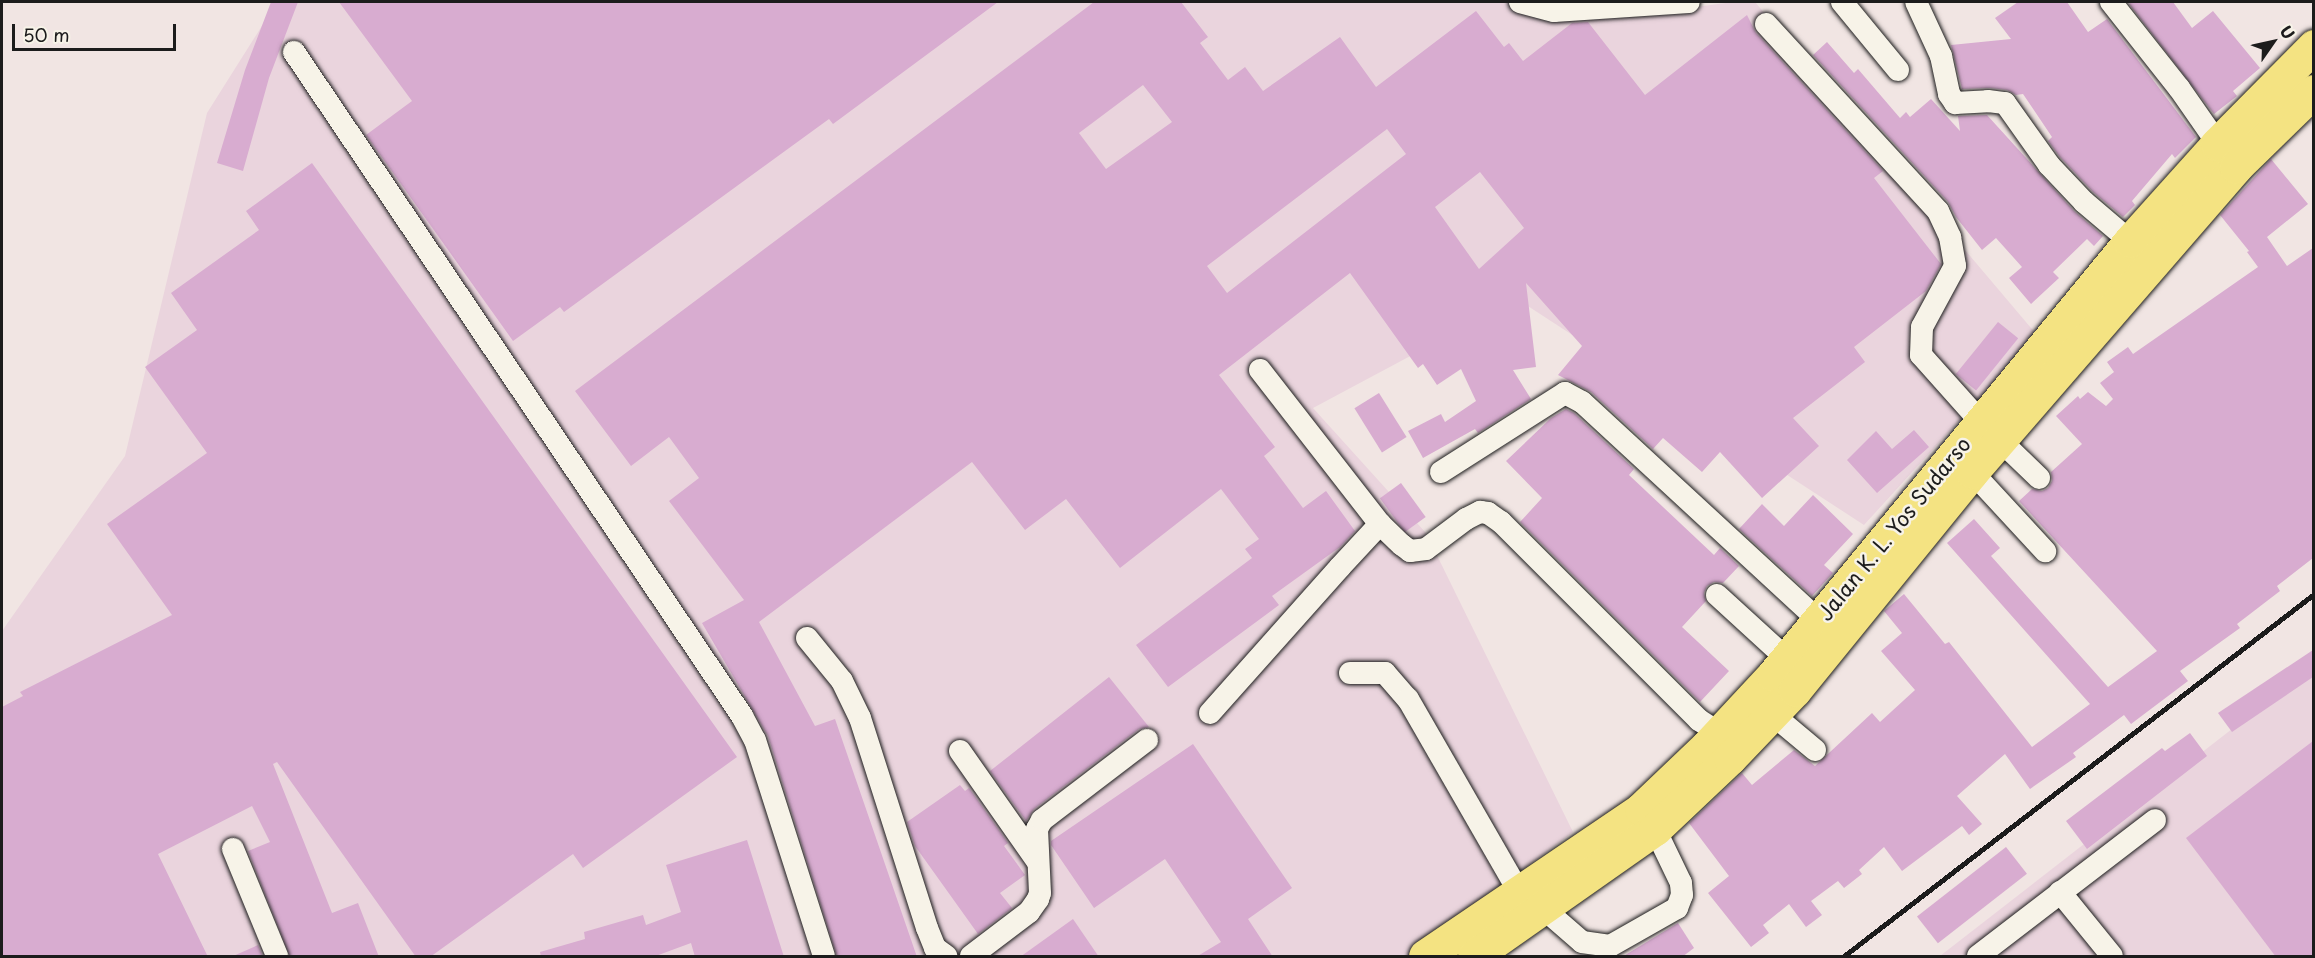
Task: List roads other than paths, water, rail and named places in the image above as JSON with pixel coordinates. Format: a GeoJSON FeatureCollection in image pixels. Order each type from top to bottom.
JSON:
{"type":"FeatureCollection","features":[{"type":"Feature","properties":{"kind":"highway","name":"Jalan K. L. Yos Sudarso"},"geometry":{"type":"LineString","coordinates":[[1648,819],[1719,733],[1990,430],[2226,156],[2313,46]]}},
{"type":"Feature","properties":{"kind":"highway","name":"Jalan K. L. Yos Sudarso"},"geometry":{"type":"LineString","coordinates":[[1425,957],[1531,900],[1648,819],[1772,714],[1795,690],[1972,472],[1990,430],[2130,241],[2226,156],[2313,91]]}},
{"type":"Feature","properties":{"kind":"highway","name":"Jalan K. L. Yos Sudarso"},"geometry":{"type":"LineString","coordinates":[[1474,957],[1531,900]]}},
{"type":"Feature","properties":{"kind":"street"},"geometry":{"type":"LineString","coordinates":[[1520,2],[1554,12],[1689,2]]}},
{"type":"Feature","properties":{"kind":"street"},"geometry":{"type":"LineString","coordinates":[[1842,2],[1898,69]]}},
{"type":"Feature","properties":{"kind":"street"},"geometry":{"type":"LineString","coordinates":[[1916,2],[1941,56],[1949,94],[1955,103],[2005,103],[2049,165],[2084,202],[2130,241]]}},
{"type":"Feature","properties":{"kind":"street"},"geometry":{"type":"LineString","coordinates":[[2111,2],[2179,88],[2226,156]]}},
{"type":"Feature","properties":{"kind":"street"},"geometry":{"type":"LineString","coordinates":[[1766,24],[1938,211],[1950,237],[1955,266],[1922,327],[1921,355],[1990,430],[2039,478]]}},
{"type":"Feature","properties":{"kind":"street"},"geometry":{"type":"LineString","coordinates":[[294,52],[742,716],[755,740],[824,957]]}},
{"type":"Feature","properties":{"kind":"street"},"geometry":{"type":"LineString","coordinates":[[1260,370],[1380,524],[1410,551],[1426,549],[1466,519],[1480,512],[1488,513],[1501,522],[1699,720],[1719,733]]}},
{"type":"Feature","properties":{"kind":"street"},"geometry":{"type":"LineString","coordinates":[[1441,472],[1565,393],[1582,402],[1819,621]]}},
{"type":"Feature","properties":{"kind":"street"},"geometry":{"type":"LineString","coordinates":[[1972,472],[2045,551]]}},
{"type":"Feature","properties":{"kind":"street"},"geometry":{"type":"LineString","coordinates":[[1210,713],[1380,524]]}},
{"type":"Feature","properties":{"kind":"street"},"geometry":{"type":"LineString","coordinates":[[1717,595],[1787,659]]}},
{"type":"Feature","properties":{"kind":"street"},"geometry":{"type":"LineString","coordinates":[[807,638],[842,681],[860,718],[927,928],[935,948],[946,957]]}},
{"type":"Feature","properties":{"kind":"street"},"geometry":{"type":"LineString","coordinates":[[1350,673],[1385,673],[1408,699],[1531,900],[1582,942],[1610,946],[1677,908],[1682,895],[1681,883],[1648,819]]}},
{"type":"Feature","properties":{"kind":"street"},"geometry":{"type":"LineString","coordinates":[[1772,714],[1815,750]]}},
{"type":"Feature","properties":{"kind":"street"},"geometry":{"type":"LineString","coordinates":[[971,957],[1029,912],[1038,899],[1040,893],[1037,829],[1042,820],[1147,740]]}},
{"type":"Feature","properties":{"kind":"street"},"geometry":{"type":"LineString","coordinates":[[960,751],[1037,861]]}},
{"type":"Feature","properties":{"kind":"street"},"geometry":{"type":"LineString","coordinates":[[1978,957],[2156,820]]}},
{"type":"Feature","properties":{"kind":"street"},"geometry":{"type":"LineString","coordinates":[[233,849],[277,957]]}},
{"type":"Feature","properties":{"kind":"street"},"geometry":{"type":"LineString","coordinates":[[2060,892],[2112,957]]}},
{"type":"Feature","properties":{"kind":"railway"},"geometry":{"type":"LineString","coordinates":[[1844,956],[2314,594]]}}]}
